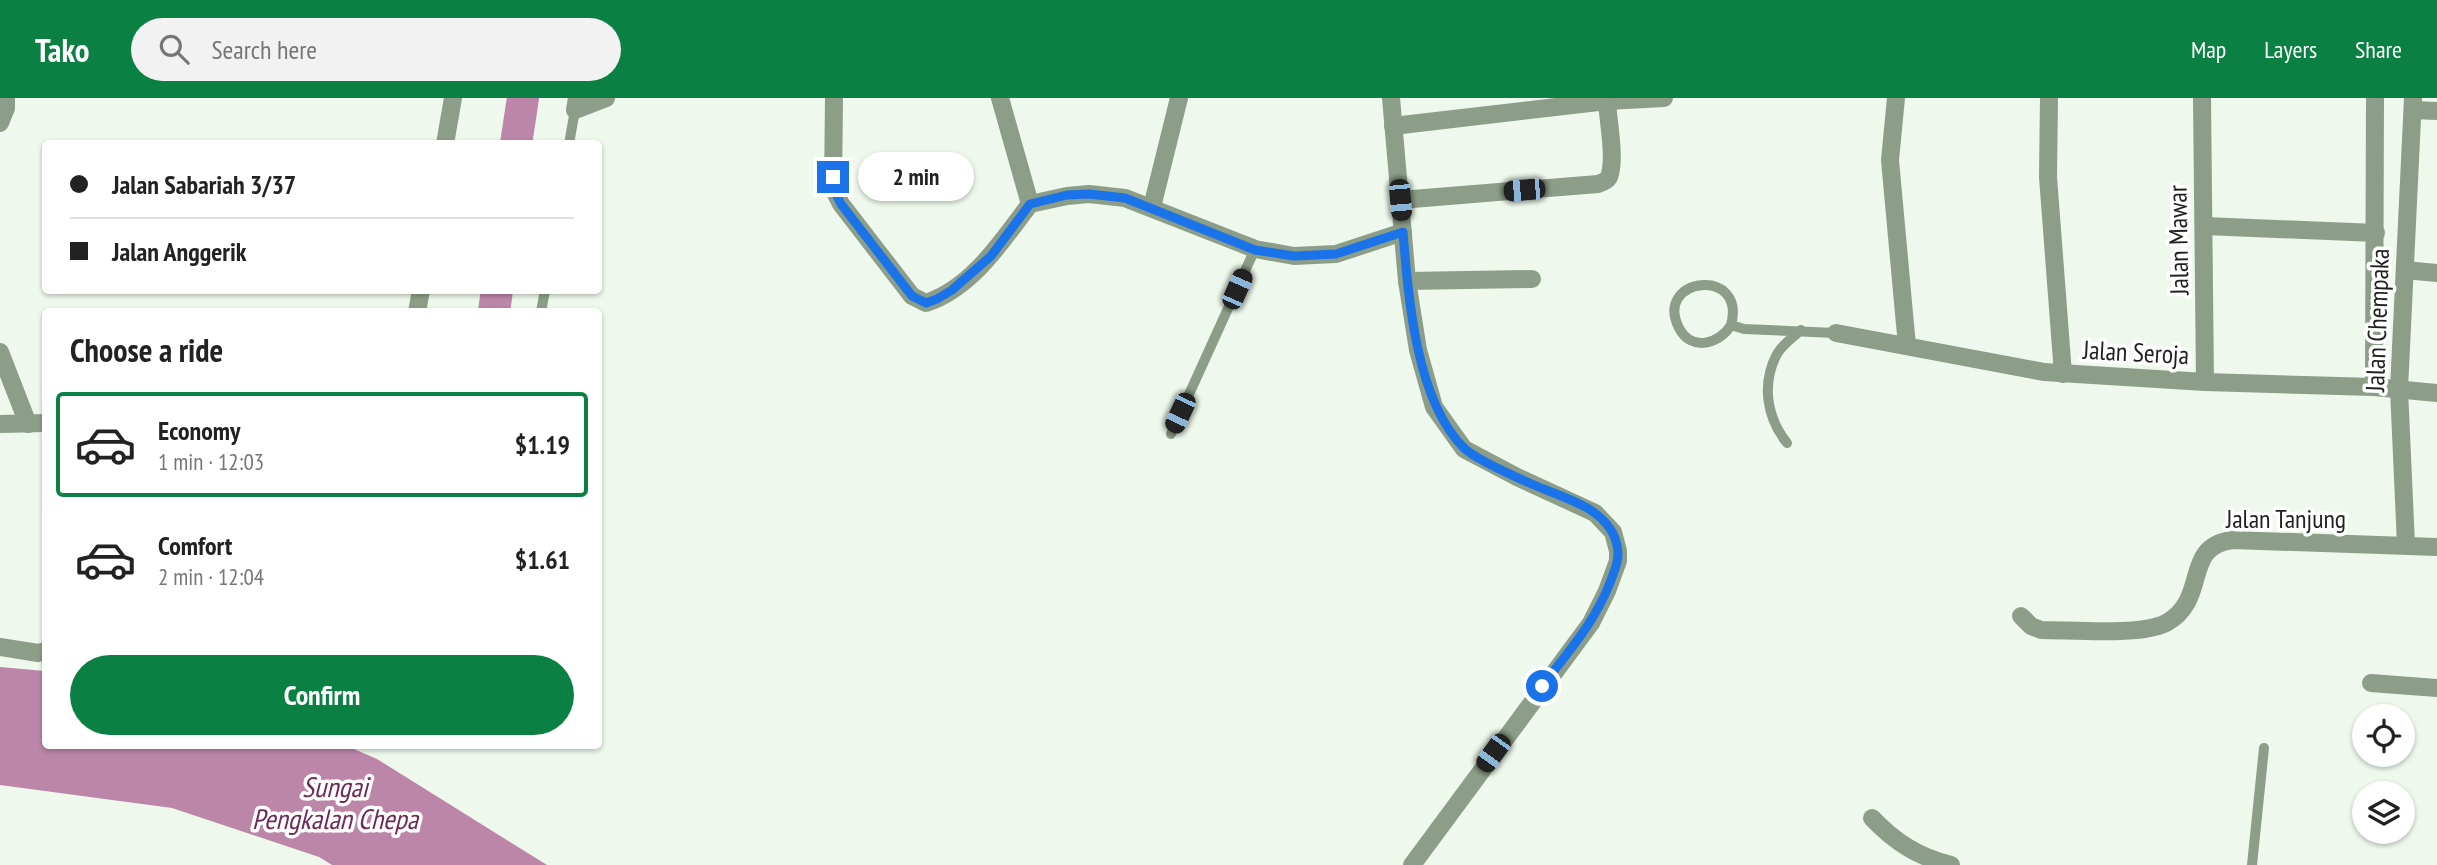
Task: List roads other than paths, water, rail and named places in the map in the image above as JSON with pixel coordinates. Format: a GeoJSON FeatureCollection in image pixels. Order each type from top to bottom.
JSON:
{"type":"FeatureCollection","features":[{"type":"Feature","properties":{"kind":"street"},"geometry":{"type":"LineString","coordinates":[[0,123],[6,108],[6,98]]}},
{"type":"Feature","properties":{"kind":"street"},"geometry":{"type":"LineString","coordinates":[[446,140],[453,98]]}},
{"type":"Feature","properties":{"kind":"street"},"geometry":{"type":"LineString","coordinates":[[576,104],[606,98]]}},
{"type":"Feature","properties":{"kind":"street"},"geometry":{"type":"LineString","coordinates":[[834,98],[833,188],[841,204],[912,296],[926,303],[952,290],[991,256],[1030,204],[1067,195],[1089,194],[1125,198],[1255,250],[1294,256],[1336,254],[1403,232]]}},
{"type":"Feature","properties":{"kind":"street"},"geometry":{"type":"LineString","coordinates":[[1000,98],[1030,204]]}},
{"type":"Feature","properties":{"kind":"street"},"geometry":{"type":"LineString","coordinates":[[1152,207],[1179,98]]}},
{"type":"Feature","properties":{"kind":"street"},"geometry":{"type":"LineString","coordinates":[[1391,98],[1406,281],[1418,350],[1434,407],[1464,449],[1595,513],[1613,532],[1618,551],[1618,561],[1611,581],[1591,623],[1412,865]]}},
{"type":"Feature","properties":{"kind":"street"},"geometry":{"type":"LineString","coordinates":[[1392,126],[1607,100],[1664,98]]}},
{"type":"Feature","properties":{"kind":"street"},"geometry":{"type":"LineString","coordinates":[[1896,98],[1890,160],[1907,346]]}},
{"type":"Feature","properties":{"kind":"street"},"geometry":{"type":"LineString","coordinates":[[2049,98],[2048,177],[2063,374]]}},
{"type":"Feature","properties":{"kind":"street","name":"Jalan Mawar"},"geometry":{"type":"LineString","coordinates":[[2202,98],[2205,382]]}},
{"type":"Feature","properties":{"kind":"street"},"geometry":{"type":"LineString","coordinates":[[2374,387],[2375,98]]}},
{"type":"Feature","properties":{"kind":"street"},"geometry":{"type":"LineString","coordinates":[[1400,200],[1598,184],[1607,181],[1611,151],[1607,100]]}},
{"type":"Feature","properties":{"kind":"street"},"geometry":{"type":"LineString","coordinates":[[2413,104],[2437,111]]}},
{"type":"Feature","properties":{"kind":"street","name":"Jalan Chempaka"},"geometry":{"type":"LineString","coordinates":[[2406,545],[2399,390],[2413,104]]}},
{"type":"Feature","properties":{"kind":"street"},"geometry":{"type":"LineString","coordinates":[[2205,226],[2376,233]]}},
{"type":"Feature","properties":{"kind":"street"},"geometry":{"type":"LineString","coordinates":[[2405,270],[2437,274]]}},
{"type":"Feature","properties":{"kind":"street"},"geometry":{"type":"LineString","coordinates":[[1406,281],[1532,279]]}},
{"type":"Feature","properties":{"kind":"street","name":"Jalan Seroja"},"geometry":{"type":"LineString","coordinates":[[1836,333],[2063,374],[2374,387],[2437,393]]}},
{"type":"Feature","properties":{"kind":"street"},"geometry":{"type":"LineString","coordinates":[[0,352],[37,424],[0,424]]}},
{"type":"Feature","properties":{"kind":"street","name":"Jalan Tanjung"},"geometry":{"type":"LineString","coordinates":[[2021,616],[2041,631],[2152,629],[2180,613],[2190,599],[2203,556],[2209,547],[2220,542],[2233,540],[2437,547]]}},
{"type":"Feature","properties":{"kind":"street"},"geometry":{"type":"LineString","coordinates":[[0,647],[42,652]]}},
{"type":"Feature","properties":{"kind":"street"},"geometry":{"type":"LineString","coordinates":[[2371,683],[2437,688]]}},
{"type":"Feature","properties":{"kind":"street"},"geometry":{"type":"LineString","coordinates":[[1872,818],[1889,836],[1910,851],[1951,865]]}},
{"type":"Feature","properties":{"kind":"lane"},"geometry":{"type":"LineString","coordinates":[[570,140],[576,104]]}},
{"type":"Feature","properties":{"kind":"lane"},"geometry":{"type":"LineString","coordinates":[[1171,434],[1255,250]]}},
{"type":"Feature","properties":{"kind":"lane"},"geometry":{"type":"LineString","coordinates":[[1703,284],[1715,286],[1724,292],[1732,303],[1734,317],[1731,326],[1716,342],[1703,344],[1692,341],[1681,332],[1675,318],[1676,305],[1689,288],[1703,284]]}},
{"type":"Feature","properties":{"kind":"lane"},"geometry":{"type":"LineString","coordinates":[[1731,326],[1744,329],[1836,333]]}},
{"type":"Feature","properties":{"kind":"lane"},"geometry":{"type":"LineString","coordinates":[[1787,443],[1777,431],[1771,416],[1768,401],[1769,382],[1778,352],[1801,330]]}},
{"type":"Feature","properties":{"kind":"lane"},"geometry":{"type":"LineString","coordinates":[[2252,865],[2264,748]]}},
{"type":"Feature","properties":{"kind":"water","name":"Sungai Pengkalan Chepa"},"geometry":{"type":"Polygon","coordinates":[[[0,667],[42,671],[42,749],[354,749],[377,759],[547,865],[332,865],[319,857],[172,808],[0,785],[0,667]]]}},
{"type":"Feature","properties":{"kind":"waterway"},"geometry":{"type":"LineString","coordinates":[[517,140],[523,98]]}},
{"type":"Feature","properties":{"kind":"waterway"},"geometry":{"type":"LineString","coordinates":[[495,308],[496,294]]}}]}
